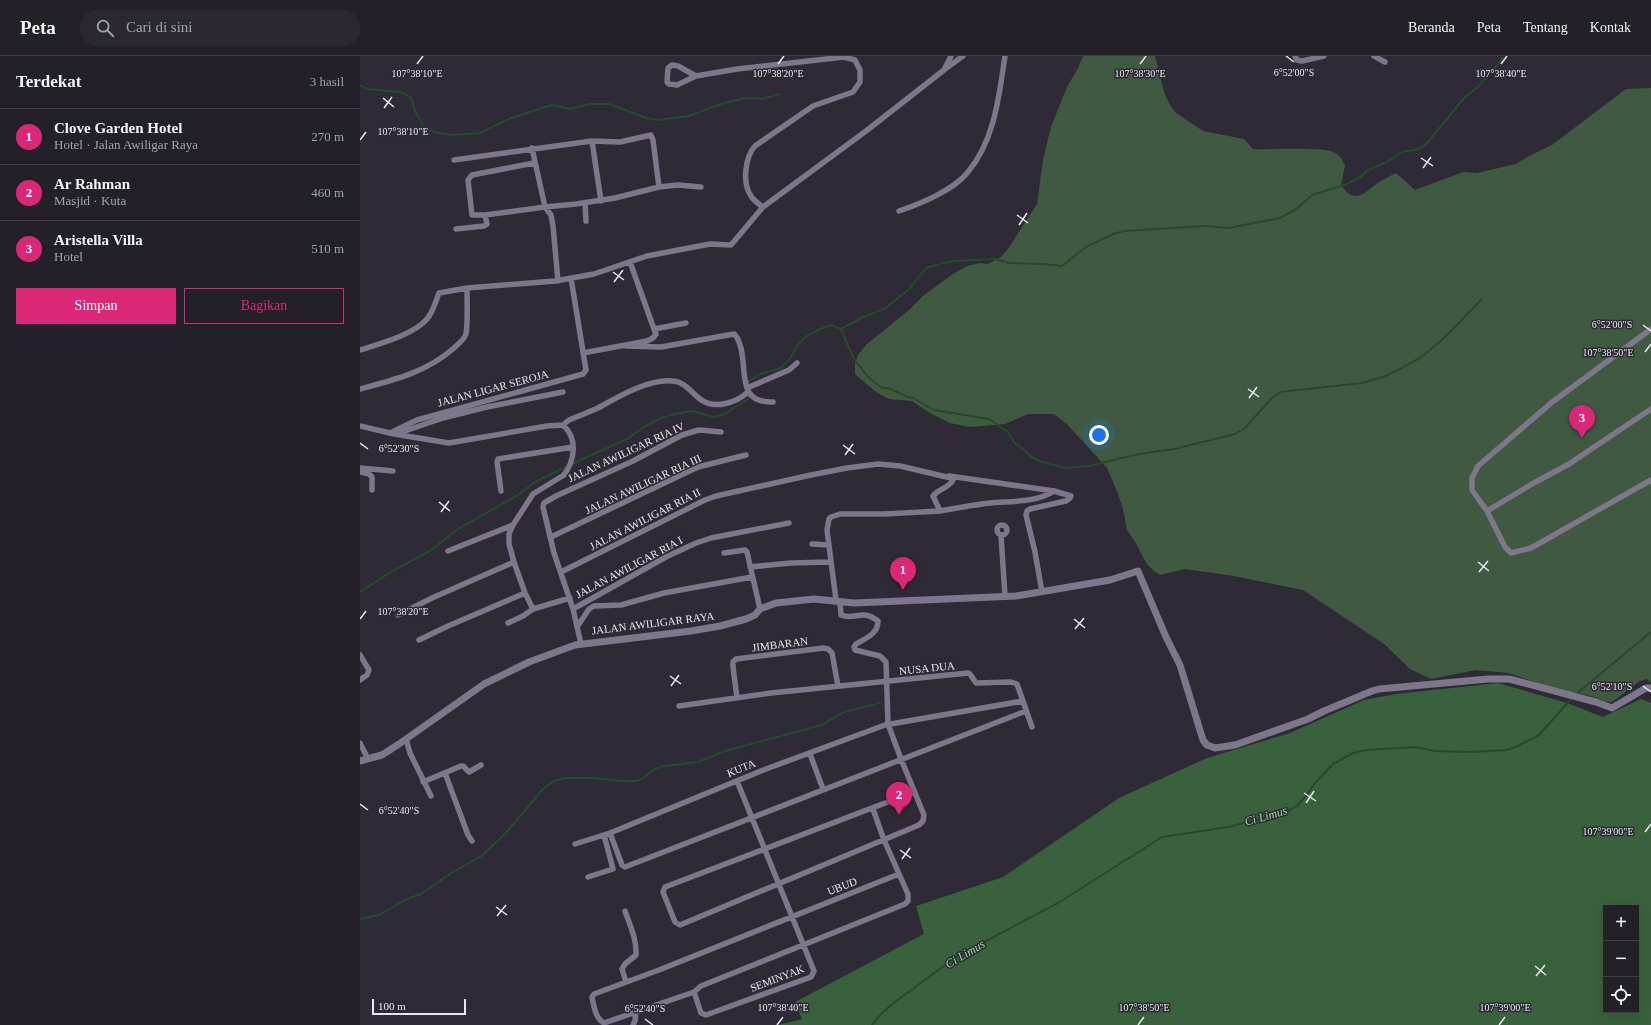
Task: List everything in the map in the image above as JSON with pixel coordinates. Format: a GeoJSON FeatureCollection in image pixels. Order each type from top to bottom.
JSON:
{"type":"FeatureCollection","features":[{"type":"Feature","properties":{"kind":"street"},"geometry":{"type":"LineString","coordinates":[[944,70],[951,56]]}},
{"type":"Feature","properties":{"kind":"street"},"geometry":{"type":"LineString","coordinates":[[360,350],[395,338],[423,323],[431,311],[439,293],[467,288],[558,281],[594,274],[647,256],[704,245],[731,245],[763,206],[866,131],[963,56]]}},
{"type":"Feature","properties":{"kind":"street"},"geometry":{"type":"LineString","coordinates":[[899,211],[920,203],[947,189],[968,173],[988,138],[999,97],[1005,56]]}},
{"type":"Feature","properties":{"kind":"street"},"geometry":{"type":"LineString","coordinates":[[1295,56],[1297,60],[1302,61],[1324,56]]}},
{"type":"Feature","properties":{"kind":"street"},"geometry":{"type":"LineString","coordinates":[[1374,56],[1385,62]]}},
{"type":"Feature","properties":{"kind":"street"},"geometry":{"type":"LineString","coordinates":[[696,76],[678,66],[672,65],[668,68],[667,82],[669,84],[677,85],[696,76],[737,69],[844,57],[855,60],[858,64],[860,70],[860,82],[853,92],[813,106],[755,146],[751,151],[746,167],[749,191],[753,199],[763,206]]}},
{"type":"Feature","properties":{"kind":"street"},"geometry":{"type":"LineString","coordinates":[[454,160],[532,148],[592,141],[620,142],[652,136],[659,187]]}},
{"type":"Feature","properties":{"kind":"street"},"geometry":{"type":"LineString","coordinates":[[592,141],[600,200]]}},
{"type":"Feature","properties":{"kind":"street"},"geometry":{"type":"LineString","coordinates":[[532,148],[534,163],[545,207],[551,215],[554,226],[558,281]]}},
{"type":"Feature","properties":{"kind":"street"},"geometry":{"type":"LineString","coordinates":[[534,163],[472,176],[468,180],[472,213],[476,216],[585,203],[659,187],[701,187]]}},
{"type":"Feature","properties":{"kind":"street"},"geometry":{"type":"LineString","coordinates":[[585,203],[586,221]]}},
{"type":"Feature","properties":{"kind":"street"},"geometry":{"type":"LineString","coordinates":[[456,229],[484,226],[486,224],[485,215]]}},
{"type":"Feature","properties":{"kind":"street"},"geometry":{"type":"LineString","coordinates":[[571,278],[583,353],[626,346],[653,338],[656,334],[630,262]]}},
{"type":"Feature","properties":{"kind":"street"},"geometry":{"type":"LineString","coordinates":[[360,389],[423,370],[446,355],[461,341],[466,333],[467,288]]}},
{"type":"Feature","properties":{"kind":"street"},"geometry":{"type":"LineString","coordinates":[[654,329],[686,323]]}},
{"type":"Feature","properties":{"kind":"street"},"geometry":{"type":"LineString","coordinates":[[1651,329],[1551,403],[1478,466],[1472,478],[1472,490],[1487,512],[1505,547],[1511,553],[1531,548],[1651,480]]}},
{"type":"Feature","properties":{"kind":"street"},"geometry":{"type":"LineString","coordinates":[[626,346],[662,347],[734,334],[738,337],[744,362],[744,376],[747,390],[756,399],[764,402],[773,402]]}},
{"type":"Feature","properties":{"kind":"street","name":"JALAN LIGAR SEROJA"},"geometry":{"type":"LineString","coordinates":[[392,434],[406,424],[424,418],[583,374],[586,370],[583,353]]}},
{"type":"Feature","properties":{"kind":"street"},"geometry":{"type":"LineString","coordinates":[[360,426],[392,434],[449,443],[547,426],[563,425],[569,420],[634,389],[663,381],[680,382],[701,400],[714,404],[723,404],[733,401],[747,390],[789,370],[797,364]]}},
{"type":"Feature","properties":{"kind":"street"},"geometry":{"type":"LineString","coordinates":[[392,434],[465,412],[563,392]]}},
{"type":"Feature","properties":{"kind":"street"},"geometry":{"type":"LineString","coordinates":[[1487,512],[1532,484],[1569,464],[1651,409]]}},
{"type":"Feature","properties":{"kind":"street"},"geometry":{"type":"LineString","coordinates":[[533,608],[525,593],[508,540],[513,525],[533,494],[564,475],[572,462],[573,447],[571,433],[563,425]]}},
{"type":"Feature","properties":{"kind":"street","name":"JALAN AWILIGAR RIA IV"},"geometry":{"type":"LineString","coordinates":[[551,537],[543,505],[546,500],[633,461],[682,436],[699,430],[721,432]]}},
{"type":"Feature","properties":{"kind":"street"},"geometry":{"type":"LineString","coordinates":[[502,491],[496,462],[498,459],[573,447]]}},
{"type":"Feature","properties":{"kind":"street","name":"JALAN AWILIGAR RIA III"},"geometry":{"type":"LineString","coordinates":[[551,537],[698,468],[746,455]]}},
{"type":"Feature","properties":{"kind":"street","name":"JALAN AWILIGAR RIA II"},"geometry":{"type":"LineString","coordinates":[[561,572],[705,500],[716,496],[847,468],[888,464],[949,476],[1054,491],[1072,496],[1066,501],[1027,511],[1026,515],[1035,552],[1042,592]]}},
{"type":"Feature","properties":{"kind":"street"},"geometry":{"type":"LineString","coordinates":[[360,468],[393,471]]}},
{"type":"Feature","properties":{"kind":"street"},"geometry":{"type":"LineString","coordinates":[[360,472],[371,476],[372,490]]}},
{"type":"Feature","properties":{"kind":"street"},"geometry":{"type":"LineString","coordinates":[[940,511],[933,496],[936,492],[952,483],[953,480],[949,476]]}},
{"type":"Feature","properties":{"kind":"street"},"geometry":{"type":"LineString","coordinates":[[914,792],[873,809],[665,887],[662,892],[675,922],[680,925],[884,840],[919,825],[923,821],[924,815],[888,724],[887,666],[884,659],[880,656],[854,650],[854,647],[875,632],[878,627],[878,621],[872,616],[866,614],[844,617],[841,615],[830,562],[829,519],[833,515],[940,511],[988,503],[1029,499],[1049,494],[1054,491]]}},
{"type":"Feature","properties":{"kind":"street","name":"JALAN AWILIGAR RIA I"},"geometry":{"type":"LineString","coordinates":[[573,609],[666,557],[696,543],[711,538],[789,523]]}},
{"type":"Feature","properties":{"kind":"street"},"geometry":{"type":"LineString","coordinates":[[448,551],[513,525]]}},
{"type":"Feature","properties":{"kind":"street"},"geometry":{"type":"LineString","coordinates":[[1001,535],[1005,596]]}},
{"type":"Feature","properties":{"kind":"street"},"geometry":{"type":"LineString","coordinates":[[551,537],[570,598],[581,644]]}},
{"type":"Feature","properties":{"kind":"street"},"geometry":{"type":"LineString","coordinates":[[812,544],[829,545]]}},
{"type":"Feature","properties":{"kind":"street"},"geometry":{"type":"LineString","coordinates":[[724,553],[746,551],[760,609]]}},
{"type":"Feature","properties":{"kind":"street"},"geometry":{"type":"LineString","coordinates":[[398,615],[432,598],[514,562]]}},
{"type":"Feature","properties":{"kind":"street"},"geometry":{"type":"LineString","coordinates":[[750,567],[791,563],[830,562]]}},
{"type":"Feature","properties":{"kind":"street","name":"JALAN AWILIGAR RAYA"},"geometry":{"type":"LineString","coordinates":[[360,761],[382,755],[484,684],[529,662],[581,644],[691,632],[720,626],[746,620],[755,615],[760,609],[776,603],[802,600],[838,600],[854,603],[1005,596],[1042,592],[1110,580],[1138,571],[1166,637],[1180,665],[1203,740],[1207,745],[1215,748],[1235,745],[1308,719],[1324,710],[1372,690],[1379,689],[1488,678],[1509,679],[1596,702],[1612,708],[1646,688],[1651,688]]}},
{"type":"Feature","properties":{"kind":"street"},"geometry":{"type":"LineString","coordinates":[[577,627],[589,609],[594,606],[621,605],[664,593],[752,577]]}},
{"type":"Feature","properties":{"kind":"street"},"geometry":{"type":"LineString","coordinates":[[419,640],[525,593]]}},
{"type":"Feature","properties":{"kind":"street"},"geometry":{"type":"LineString","coordinates":[[508,623],[523,616],[533,608],[570,598]]}},
{"type":"Feature","properties":{"kind":"street","name":"JIMBARAN"},"geometry":{"type":"LineString","coordinates":[[737,698],[733,667],[736,659],[823,648],[828,649],[832,653],[838,686]]}},
{"type":"Feature","properties":{"kind":"street"},"geometry":{"type":"LineString","coordinates":[[360,655],[369,672],[360,680]]}},
{"type":"Feature","properties":{"kind":"street","name":"NUSA DUA"},"geometry":{"type":"LineString","coordinates":[[887,682],[968,673],[976,683],[1011,682],[1017,684],[1032,727]]}},
{"type":"Feature","properties":{"kind":"street"},"geometry":{"type":"LineString","coordinates":[[679,706],[838,686],[887,682]]}},
{"type":"Feature","properties":{"kind":"street"},"geometry":{"type":"LineString","coordinates":[[888,724],[1023,701]]}},
{"type":"Feature","properties":{"kind":"street"},"geometry":{"type":"LineString","coordinates":[[610,832],[622,865],[625,867],[1026,711]]}},
{"type":"Feature","properties":{"kind":"street","name":"KUTA"},"geometry":{"type":"LineString","coordinates":[[575,844],[604,835],[737,781],[888,724]]}},
{"type":"Feature","properties":{"kind":"street"},"geometry":{"type":"LineString","coordinates":[[406,739],[410,753],[431,796]]}},
{"type":"Feature","properties":{"kind":"street"},"geometry":{"type":"LineString","coordinates":[[360,743],[368,759]]}},
{"type":"Feature","properties":{"kind":"street"},"geometry":{"type":"LineString","coordinates":[[810,754],[823,789]]}},
{"type":"Feature","properties":{"kind":"street"},"geometry":{"type":"LineString","coordinates":[[423,782],[461,766],[469,772],[481,766]]}},
{"type":"Feature","properties":{"kind":"street"},"geometry":{"type":"LineString","coordinates":[[445,773],[468,835],[472,841]]}},
{"type":"Feature","properties":{"kind":"street"},"geometry":{"type":"LineString","coordinates":[[737,781],[804,946],[900,907],[908,901],[908,894],[884,840],[873,809]]}},
{"type":"Feature","properties":{"kind":"street"},"geometry":{"type":"LineString","coordinates":[[588,877],[613,869],[604,835]]}},
{"type":"Feature","properties":{"kind":"street","name":"UBUD"},"geometry":{"type":"LineString","coordinates":[[791,916],[900,874]]}},
{"type":"Feature","properties":{"kind":"street"},"geometry":{"type":"LineString","coordinates":[[625,910],[633,931],[637,950],[636,955],[625,964],[622,969],[626,982]]}},
{"type":"Feature","properties":{"kind":"street"},"geometry":{"type":"LineString","coordinates":[[694,992],[604,1023],[596,1013],[592,995],[733,941],[791,916]]}},
{"type":"Feature","properties":{"kind":"street","name":"SEMINYAK"},"geometry":{"type":"LineString","coordinates":[[804,946],[814,971],[811,977],[706,1014],[700,1013],[694,992],[701,986],[804,946]]}},
{"type":"Feature","properties":{"kind":"street"},"geometry":{"type":"LineString","coordinates":[[633,1025],[636,1011]]}},
{"type":"Feature","properties":{"kind":"green space"},"geometry":{"type":"Polygon","coordinates":[[[1083,56],[1155,56],[1164,92],[1170,105],[1176,113],[1203,131],[1244,139],[1253,149],[1308,149],[1335,153],[1340,156],[1345,165],[1341,185],[1351,195],[1355,196],[1365,193],[1379,182],[1396,173],[1415,190],[1463,172],[1477,173],[1516,164],[1552,145],[1626,89],[1651,88],[1651,682],[1646,679],[1640,681],[1612,702],[1604,701],[1592,696],[1557,690],[1509,673],[1476,670],[1431,679],[1410,669],[1384,644],[1303,590],[1234,576],[1185,569],[1160,575],[1147,564],[1127,530],[1123,509],[1107,468],[1067,424],[1054,414],[1028,414],[1005,424],[970,427],[950,423],[930,413],[912,401],[889,399],[876,392],[855,374],[855,364],[858,355],[867,344],[909,310],[923,296],[950,276],[967,266],[980,263],[988,264],[1001,257],[1008,249],[1037,204],[1043,160],[1051,127],[1067,87],[1083,56]]]}},
{"type":"Feature","properties":{"kind":"green space"},"geometry":{"type":"Polygon","coordinates":[[[1498,683],[1567,703],[1603,717],[1641,699],[1651,703],[1651,1025],[778,1025],[802,1019],[795,1002],[924,934],[916,906],[1003,877],[1119,798],[1207,758],[1290,733],[1364,700],[1396,694],[1498,683]]]}},
{"type":"Feature","properties":{"kind":"waterway"},"geometry":{"type":"LineString","coordinates":[[841,329],[863,317],[884,309],[908,290],[926,268],[940,264],[954,261],[995,259],[1010,263],[1062,266],[1086,247],[1113,234],[1124,231],[1206,226],[1228,228],[1280,218],[1295,210],[1312,195],[1347,184],[1359,178],[1368,170],[1385,163],[1402,152],[1419,149],[1428,142],[1465,97],[1479,86],[1503,58]]}},
{"type":"Feature","properties":{"kind":"waterway"},"geometry":{"type":"LineString","coordinates":[[360,86],[368,89],[400,92],[405,94],[411,98],[415,111],[424,127],[434,132],[451,135],[480,133],[511,118],[552,105],[571,109],[589,104],[609,104],[646,118],[658,120],[689,116],[724,103],[747,98],[762,99],[780,94]]}},
{"type":"Feature","properties":{"kind":"waterway"},"geometry":{"type":"LineString","coordinates":[[572,464],[629,438],[642,428],[661,418],[692,411],[714,417],[725,414],[748,399],[752,394],[748,384],[749,381],[760,374],[781,368],[790,359],[797,346],[807,336],[831,325],[841,329],[854,359],[868,377],[882,388],[888,388],[913,398],[934,410],[989,419],[1008,432],[1014,442],[1032,457],[1042,462],[1065,468],[1089,466],[1139,454],[1174,449],[1235,434],[1245,428],[1271,399],[1280,392],[1362,383],[1386,376],[1420,358],[1443,339],[1482,299]]}},
{"type":"Feature","properties":{"kind":"waterway"},"geometry":{"type":"LineString","coordinates":[[360,592],[394,570],[430,551],[458,529],[518,495],[535,482],[566,467]]}},
{"type":"Feature","properties":{"kind":"waterway","name":"Ci Limus"},"geometry":{"type":"LineString","coordinates":[[1575,695],[1651,632]]}},
{"type":"Feature","properties":{"kind":"waterway","name":"Ci Limus"},"geometry":{"type":"LineString","coordinates":[[872,1025],[891,1005],[956,957],[1058,903],[1162,837],[1228,827],[1286,812],[1297,806],[1315,783],[1333,764],[1353,753],[1366,750],[1415,747],[1435,751],[1471,752],[1506,750],[1518,746],[1539,735],[1572,698]]}},
{"type":"Feature","properties":{"kind":"waterway"},"geometry":{"type":"LineString","coordinates":[[360,919],[379,915],[405,900],[421,894],[450,874],[483,855],[506,833],[542,790],[554,781],[564,778],[636,781],[642,779],[653,770],[664,766],[698,762],[725,751],[822,725],[844,712],[880,703]]}},
{"type":"Feature","properties":{"kind":"place","name":"Aristella Villa"},"geometry":{"type":"Point","coordinates":[1582,438]}},
{"type":"Feature","properties":{"kind":"place","name":"Clove Garden Hotel"},"geometry":{"type":"Point","coordinates":[903,590]}},
{"type":"Feature","properties":{"kind":"place","name":"Ar Rahman"},"geometry":{"type":"Point","coordinates":[899,815]}}]}
